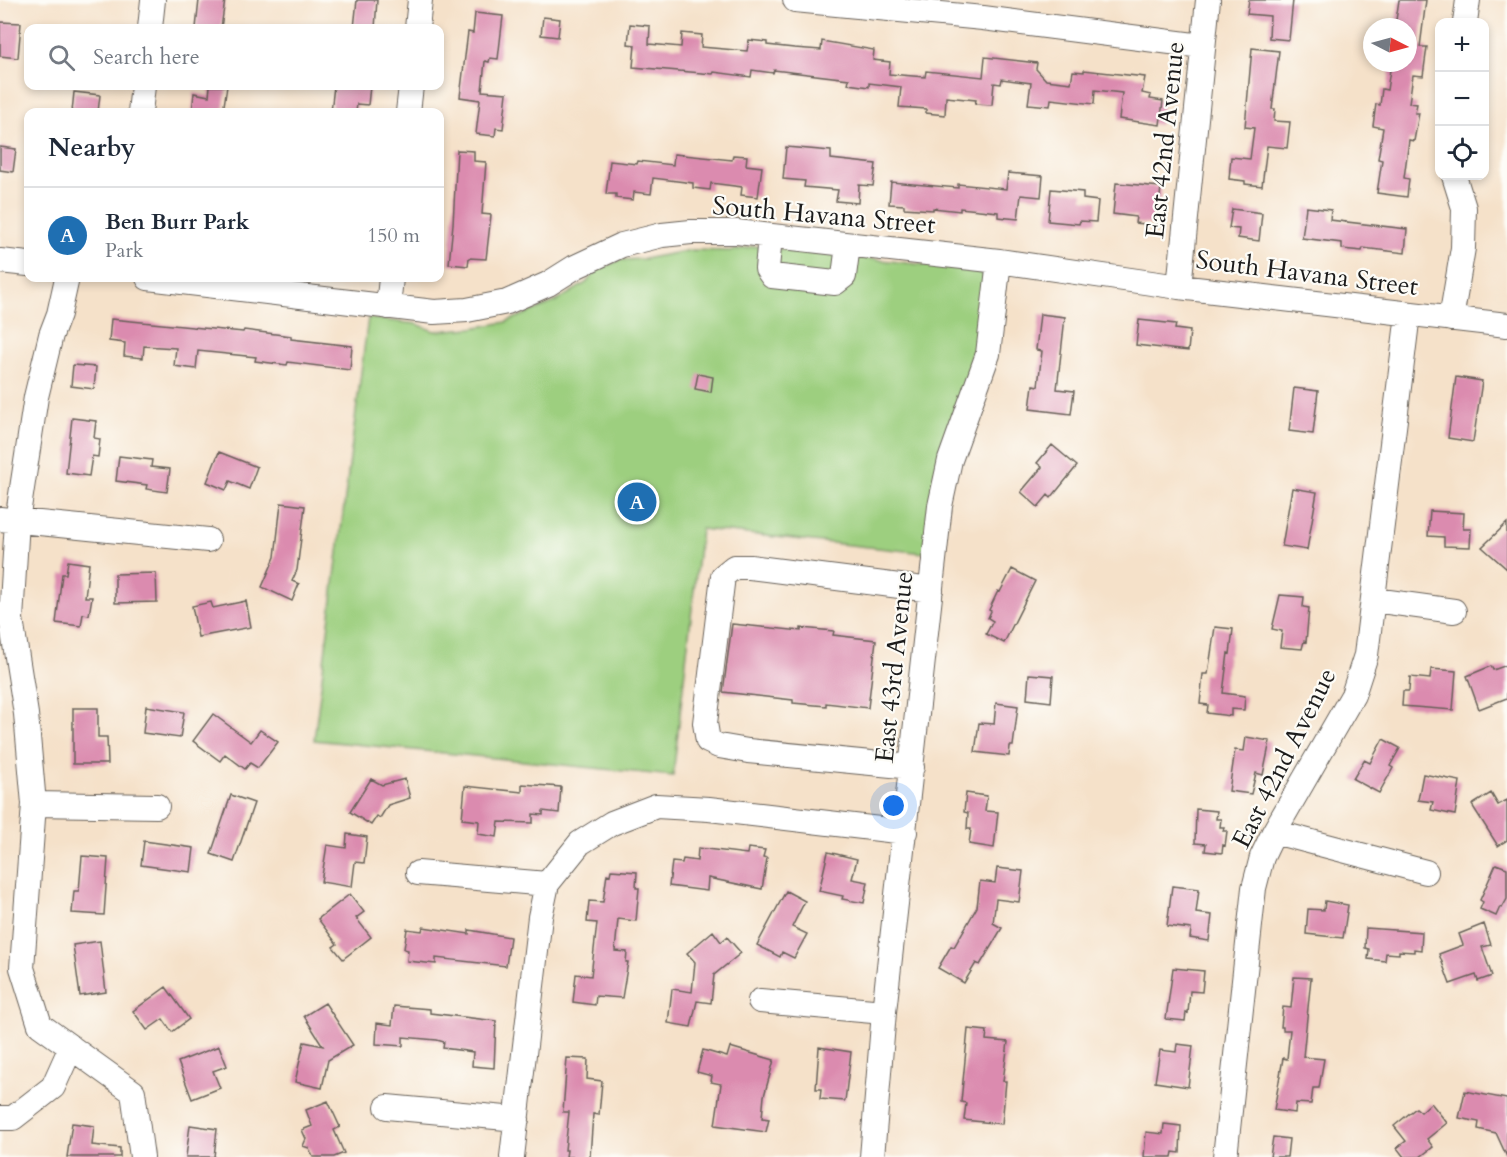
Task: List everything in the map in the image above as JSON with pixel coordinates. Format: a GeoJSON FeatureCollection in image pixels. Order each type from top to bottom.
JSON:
{"type":"FeatureCollection","features":[{"type":"Feature","properties":{"kind":"street"},"geometry":{"type":"LineString","coordinates":[[150,24],[153,0]]}},
{"type":"Feature","properties":{"kind":"street"},"geometry":{"type":"LineString","coordinates":[[417,24],[420,0]]}},
{"type":"Feature","properties":{"kind":"street"},"geometry":{"type":"LineString","coordinates":[[795,0],[984,9],[1202,46]]}},
{"type":"Feature","properties":{"kind":"street","name":"East 42nd Avenue"},"geometry":{"type":"LineString","coordinates":[[1179,287],[1208,0]]}},
{"type":"Feature","properties":{"kind":"street"},"geometry":{"type":"LineString","coordinates":[[1466,18],[1468,0]]}},
{"type":"Feature","properties":{"kind":"street"},"geometry":{"type":"LineString","coordinates":[[140,108],[143,90]]}},
{"type":"Feature","properties":{"kind":"street"},"geometry":{"type":"LineString","coordinates":[[408,108],[411,90]]}},
{"type":"Feature","properties":{"kind":"street"},"geometry":{"type":"LineString","coordinates":[[1450,318],[1463,248],[1464,208],[1455,180]]}},
{"type":"Feature","properties":{"kind":"street","name":"South Havana Street"},"geometry":{"type":"LineString","coordinates":[[181,282],[445,312],[507,302],[548,284],[622,245],[662,235],[691,232],[738,232],[999,261],[1179,287],[1507,325]]}},
{"type":"Feature","properties":{"kind":"street"},"geometry":{"type":"LineString","coordinates":[[770,236],[767,269],[772,276],[835,283],[844,276],[848,245]]}},
{"type":"Feature","properties":{"kind":"street"},"geometry":{"type":"LineString","coordinates":[[0,261],[24,264]]}},
{"type":"Feature","properties":{"kind":"street","name":"East 43rd Avenue"},"geometry":{"type":"LineString","coordinates":[[872,1157],[884,1012],[940,506],[950,460],[988,354],[999,261]]}},
{"type":"Feature","properties":{"kind":"street"},"geometry":{"type":"LineString","coordinates":[[65,282],[9,520],[11,619],[26,714],[34,804],[22,968],[40,1025],[133,1092],[142,1157]]}},
{"type":"Feature","properties":{"kind":"street"},"geometry":{"type":"LineString","coordinates":[[388,307],[391,282]]}},
{"type":"Feature","properties":{"kind":"street","name":"East 42nd Avenue"},"geometry":{"type":"LineString","coordinates":[[1225,1157],[1254,888],[1262,857],[1353,695],[1366,655],[1408,314]]}},
{"type":"Feature","properties":{"kind":"street"},"geometry":{"type":"LineString","coordinates":[[9,520],[208,540]]}},
{"type":"Feature","properties":{"kind":"street"},"geometry":{"type":"LineString","coordinates":[[912,767],[748,751],[719,746],[708,741],[706,712],[723,576],[734,567],[750,567],[931,590]]}},
{"type":"Feature","properties":{"kind":"street"},"geometry":{"type":"LineString","coordinates":[[1374,600],[1454,610]]}},
{"type":"Feature","properties":{"kind":"street"},"geometry":{"type":"LineString","coordinates":[[34,804],[157,806]]}},
{"type":"Feature","properties":{"kind":"street"},"geometry":{"type":"LineString","coordinates":[[512,1157],[540,917],[547,884],[580,843],[612,823],[656,806],[708,809],[904,832]]}},
{"type":"Feature","properties":{"kind":"street"},"geometry":{"type":"LineString","coordinates":[[1274,832],[1426,872]]}},
{"type":"Feature","properties":{"kind":"street"},"geometry":{"type":"LineString","coordinates":[[418,873],[547,884]]}},
{"type":"Feature","properties":{"kind":"street"},"geometry":{"type":"LineString","coordinates":[[760,1000],[884,1012]]}},
{"type":"Feature","properties":{"kind":"street"},"geometry":{"type":"LineString","coordinates":[[0,1118],[13,1118],[53,1087],[71,1047]]}},
{"type":"Feature","properties":{"kind":"street"},"geometry":{"type":"LineString","coordinates":[[387,1107],[517,1119]]}},
{"type":"Feature","properties":{"kind":"green space"},"geometry":{"type":"Polygon","coordinates":[[[754,246],[972,270],[980,272],[985,279],[977,349],[924,553],[701,529],[673,776],[314,740],[368,318],[417,324],[434,331],[506,322],[555,302],[586,283],[596,271],[620,260],[643,259],[691,250],[732,251],[754,246]]]}},
{"type":"Feature","properties":{"kind":"building"},"geometry":{"type":"Polygon","coordinates":[[[199,0],[225,0],[222,24],[196,24],[199,0]]]}},
{"type":"Feature","properties":{"kind":"building"},"geometry":{"type":"Polygon","coordinates":[[[357,0],[377,0],[375,24],[354,24],[357,0]]]}},
{"type":"Feature","properties":{"kind":"building"},"geometry":{"type":"Polygon","coordinates":[[[1249,0],[1293,0],[1289,40],[1269,38],[1270,16],[1247,14],[1249,0]]]}},
{"type":"Feature","properties":{"kind":"building"},"geometry":{"type":"Polygon","coordinates":[[[1399,0],[1426,0],[1420,47],[1427,47],[1423,76],[1413,75],[1409,103],[1417,104],[1415,113],[1419,113],[1414,141],[1409,140],[1404,178],[1409,179],[1407,197],[1377,193],[1382,160],[1378,159],[1383,128],[1373,126],[1376,104],[1380,105],[1382,89],[1387,90],[1390,72],[1417,72],[1417,18],[1396,18],[1399,0]]]}},
{"type":"Feature","properties":{"kind":"building"},"geometry":{"type":"Polygon","coordinates":[[[475,13],[503,16],[498,59],[490,58],[489,62],[485,61],[482,91],[507,93],[503,129],[496,128],[495,136],[476,134],[480,100],[460,97],[468,32],[473,33],[475,13]]]}},
{"type":"Feature","properties":{"kind":"building"},"geometry":{"type":"Polygon","coordinates":[[[543,17],[560,19],[558,37],[541,35],[543,17]]]}},
{"type":"Feature","properties":{"kind":"building"},"geometry":{"type":"Polygon","coordinates":[[[0,22],[21,23],[18,58],[0,56],[0,22]]]}},
{"type":"Feature","properties":{"kind":"building"},"geometry":{"type":"Polygon","coordinates":[[[630,24],[650,26],[649,44],[681,47],[682,33],[702,35],[701,47],[747,51],[749,40],[767,42],[767,45],[821,50],[822,41],[874,50],[873,60],[890,62],[889,74],[925,77],[926,71],[983,77],[985,57],[1037,63],[1036,69],[1046,80],[1071,83],[1073,71],[1084,72],[1084,70],[1145,77],[1142,93],[1151,95],[1150,99],[1163,101],[1160,125],[1119,119],[1122,93],[1095,90],[1094,104],[1051,99],[1050,106],[1028,104],[1031,83],[1002,79],[1001,84],[994,83],[992,105],[975,104],[976,100],[946,97],[945,115],[926,113],[926,109],[899,107],[901,87],[869,83],[869,87],[848,84],[849,79],[774,70],[773,73],[752,70],[751,77],[714,72],[713,74],[633,67],[635,45],[628,44],[630,24]]]}},
{"type":"Feature","properties":{"kind":"building"},"geometry":{"type":"Polygon","coordinates":[[[1252,48],[1279,51],[1272,109],[1275,109],[1274,121],[1290,122],[1287,148],[1267,146],[1262,186],[1229,179],[1231,157],[1250,159],[1254,128],[1245,127],[1252,48]]]}},
{"type":"Feature","properties":{"kind":"building"},"geometry":{"type":"Polygon","coordinates":[[[210,90],[226,90],[224,108],[192,108],[194,93],[209,96],[210,90]]]}},
{"type":"Feature","properties":{"kind":"building"},"geometry":{"type":"Polygon","coordinates":[[[334,90],[370,90],[368,105],[357,104],[356,108],[331,108],[334,90]]]}},
{"type":"Feature","properties":{"kind":"building"},"geometry":{"type":"Polygon","coordinates":[[[74,92],[100,95],[98,108],[72,108],[74,92]]]}},
{"type":"Feature","properties":{"kind":"building"},"geometry":{"type":"Polygon","coordinates":[[[0,147],[16,149],[13,172],[0,170],[0,147]]]}},
{"type":"Feature","properties":{"kind":"building"},"geometry":{"type":"Polygon","coordinates":[[[786,147],[831,151],[831,159],[876,164],[873,186],[859,185],[858,203],[836,201],[838,190],[804,187],[805,181],[783,179],[786,147]]]}},
{"type":"Feature","properties":{"kind":"building"},"geometry":{"type":"Polygon","coordinates":[[[457,150],[474,151],[474,161],[486,162],[482,214],[491,215],[486,259],[469,258],[468,266],[449,264],[457,150]]]}},
{"type":"Feature","properties":{"kind":"building"},"geometry":{"type":"Polygon","coordinates":[[[674,154],[732,160],[733,155],[747,156],[746,165],[762,167],[758,197],[741,195],[742,187],[711,183],[710,190],[693,188],[693,183],[653,178],[651,194],[634,192],[633,200],[616,198],[616,194],[606,194],[610,161],[673,165],[674,154]]]}},
{"type":"Feature","properties":{"kind":"building"},"geometry":{"type":"Polygon","coordinates":[[[1008,173],[1043,176],[1041,197],[1021,195],[1018,219],[998,217],[998,212],[960,208],[960,211],[904,208],[904,205],[889,204],[891,182],[958,188],[958,184],[1006,189],[1008,173]]]}},
{"type":"Feature","properties":{"kind":"building"},"geometry":{"type":"Polygon","coordinates":[[[1116,183],[1161,187],[1157,225],[1135,223],[1136,217],[1113,214],[1116,183]]]}},
{"type":"Feature","properties":{"kind":"building"},"geometry":{"type":"Polygon","coordinates":[[[1051,189],[1083,192],[1083,199],[1098,201],[1096,222],[1080,221],[1079,224],[1048,221],[1051,189]]]}},
{"type":"Feature","properties":{"kind":"building"},"geometry":{"type":"Polygon","coordinates":[[[1306,207],[1331,210],[1330,220],[1407,229],[1405,253],[1363,248],[1362,251],[1342,249],[1342,243],[1302,238],[1306,207]]]}},
{"type":"Feature","properties":{"kind":"building"},"geometry":{"type":"Polygon","coordinates":[[[1232,209],[1262,213],[1259,241],[1238,238],[1239,229],[1229,228],[1232,209]]]}},
{"type":"Feature","properties":{"kind":"building"},"geometry":{"type":"Polygon","coordinates":[[[1040,314],[1065,317],[1057,389],[1074,391],[1071,414],[1030,409],[1033,385],[1038,386],[1042,351],[1036,350],[1040,314]]]}},
{"type":"Feature","properties":{"kind":"building"},"geometry":{"type":"Polygon","coordinates":[[[111,319],[243,332],[244,330],[291,336],[291,339],[352,346],[350,370],[288,362],[287,365],[255,361],[256,357],[198,351],[196,369],[174,366],[176,348],[144,346],[143,358],[124,356],[125,343],[109,341],[111,319]]]}},
{"type":"Feature","properties":{"kind":"building"},"geometry":{"type":"Polygon","coordinates":[[[1139,320],[1176,324],[1175,329],[1190,331],[1188,351],[1136,345],[1139,320]]]}},
{"type":"Feature","properties":{"kind":"building"},"geometry":{"type":"Polygon","coordinates":[[[73,365],[96,367],[94,389],[71,386],[73,365]]]}},
{"type":"Feature","properties":{"kind":"building"},"geometry":{"type":"Polygon","coordinates":[[[698,374],[713,377],[711,392],[695,389],[698,374]]]}},
{"type":"Feature","properties":{"kind":"building"},"geometry":{"type":"Polygon","coordinates":[[[1456,377],[1482,381],[1473,442],[1448,438],[1456,377]]]}},
{"type":"Feature","properties":{"kind":"building"},"geometry":{"type":"Polygon","coordinates":[[[1294,388],[1318,391],[1313,434],[1289,431],[1294,388]]]}},
{"type":"Feature","properties":{"kind":"building"},"geometry":{"type":"Polygon","coordinates":[[[72,418],[96,421],[94,438],[100,439],[98,457],[92,456],[89,476],[66,473],[72,418]]]}},
{"type":"Feature","properties":{"kind":"building"},"geometry":{"type":"Polygon","coordinates":[[[1052,445],[1077,466],[1051,498],[1048,495],[1038,507],[1021,492],[1042,467],[1037,463],[1052,445]]]}},
{"type":"Feature","properties":{"kind":"building"},"geometry":{"type":"Polygon","coordinates":[[[219,452],[257,467],[249,489],[230,481],[226,490],[207,482],[219,452]]]}},
{"type":"Feature","properties":{"kind":"building"},"geometry":{"type":"Polygon","coordinates":[[[119,456],[152,460],[151,467],[170,469],[167,492],[146,489],[147,485],[116,481],[119,456]]]}},
{"type":"Feature","properties":{"kind":"building"},"geometry":{"type":"Polygon","coordinates":[[[1292,488],[1317,492],[1307,550],[1282,546],[1292,488]]]}},
{"type":"Feature","properties":{"kind":"building"},"geometry":{"type":"Polygon","coordinates":[[[281,503],[305,506],[297,570],[292,581],[299,584],[292,601],[262,587],[275,557],[281,503]]]}},
{"type":"Feature","properties":{"kind":"building"},"geometry":{"type":"Polygon","coordinates":[[[1430,511],[1464,513],[1463,529],[1471,529],[1470,547],[1444,546],[1444,537],[1428,536],[1430,511]]]}},
{"type":"Feature","properties":{"kind":"building"},"geometry":{"type":"Polygon","coordinates":[[[1507,523],[1507,569],[1482,547],[1507,523]]]}},
{"type":"Feature","properties":{"kind":"building"},"geometry":{"type":"Polygon","coordinates":[[[68,561],[89,564],[85,597],[92,597],[89,615],[83,614],[81,626],[56,623],[62,574],[66,574],[68,561]]]}},
{"type":"Feature","properties":{"kind":"building"},"geometry":{"type":"Polygon","coordinates":[[[1012,569],[1035,581],[1004,643],[986,634],[993,621],[988,618],[991,611],[989,610],[1012,569]]]}},
{"type":"Feature","properties":{"kind":"building"},"geometry":{"type":"Polygon","coordinates":[[[156,573],[157,602],[115,603],[115,574],[156,573]]]}},
{"type":"Feature","properties":{"kind":"building"},"geometry":{"type":"Polygon","coordinates":[[[1280,595],[1304,597],[1303,607],[1309,608],[1306,642],[1304,641],[1302,649],[1280,647],[1282,631],[1272,629],[1280,595]]]}},
{"type":"Feature","properties":{"kind":"building"},"geometry":{"type":"Polygon","coordinates":[[[246,601],[251,627],[198,637],[192,606],[211,602],[213,608],[246,601]]]}},
{"type":"Feature","properties":{"kind":"building"},"geometry":{"type":"Polygon","coordinates":[[[732,624],[801,631],[801,628],[834,631],[833,635],[876,640],[868,708],[826,703],[826,706],[793,703],[793,700],[723,692],[732,624]]]}},
{"type":"Feature","properties":{"kind":"building"},"geometry":{"type":"Polygon","coordinates":[[[1215,627],[1233,629],[1223,693],[1245,696],[1244,710],[1231,709],[1231,716],[1207,713],[1208,705],[1200,704],[1203,674],[1208,674],[1215,627]]]}},
{"type":"Feature","properties":{"kind":"building"},"geometry":{"type":"Polygon","coordinates":[[[1507,665],[1507,698],[1479,709],[1467,676],[1491,666],[1493,670],[1507,665]]]}},
{"type":"Feature","properties":{"kind":"building"},"geometry":{"type":"Polygon","coordinates":[[[1431,669],[1456,671],[1453,710],[1402,706],[1403,691],[1409,691],[1410,677],[1430,679],[1431,669]]]}},
{"type":"Feature","properties":{"kind":"building"},"geometry":{"type":"Polygon","coordinates":[[[1029,674],[1053,676],[1051,702],[1027,699],[1029,674]]]}},
{"type":"Feature","properties":{"kind":"building"},"geometry":{"type":"Polygon","coordinates":[[[996,703],[1018,706],[1013,746],[1010,746],[1009,756],[975,752],[979,723],[994,724],[996,703]]]}},
{"type":"Feature","properties":{"kind":"building"},"geometry":{"type":"Polygon","coordinates":[[[146,706],[184,712],[180,738],[143,733],[146,706]]]}},
{"type":"Feature","properties":{"kind":"building"},"geometry":{"type":"Polygon","coordinates":[[[73,708],[98,708],[98,737],[107,737],[108,764],[73,764],[73,708]]]}},
{"type":"Feature","properties":{"kind":"building"},"geometry":{"type":"Polygon","coordinates":[[[213,714],[251,742],[260,730],[278,742],[258,768],[250,763],[245,769],[225,754],[220,761],[193,741],[213,714]]]}},
{"type":"Feature","properties":{"kind":"building"},"geometry":{"type":"Polygon","coordinates":[[[1246,737],[1270,741],[1263,775],[1256,773],[1251,794],[1229,791],[1235,750],[1244,751],[1246,737]]]}},
{"type":"Feature","properties":{"kind":"building"},"geometry":{"type":"Polygon","coordinates":[[[1383,739],[1400,748],[1390,766],[1393,768],[1379,793],[1353,779],[1364,760],[1370,763],[1383,739]]]}},
{"type":"Feature","properties":{"kind":"building"},"geometry":{"type":"Polygon","coordinates":[[[1423,774],[1460,781],[1455,815],[1431,810],[1433,802],[1418,800],[1423,774]]]}},
{"type":"Feature","properties":{"kind":"building"},"geometry":{"type":"Polygon","coordinates":[[[371,779],[382,785],[405,779],[410,798],[388,805],[380,818],[377,816],[371,825],[350,812],[371,779]]]}},
{"type":"Feature","properties":{"kind":"building"},"geometry":{"type":"Polygon","coordinates":[[[522,784],[561,787],[559,813],[543,811],[543,815],[533,814],[533,823],[499,822],[497,837],[478,834],[479,821],[462,819],[465,786],[522,792],[522,784]]]}},
{"type":"Feature","properties":{"kind":"building"},"geometry":{"type":"Polygon","coordinates":[[[966,793],[987,796],[985,811],[998,812],[994,848],[969,844],[971,829],[967,829],[968,813],[964,812],[966,793]]]}},
{"type":"Feature","properties":{"kind":"building"},"geometry":{"type":"Polygon","coordinates":[[[1491,793],[1498,805],[1507,800],[1507,840],[1498,846],[1472,805],[1491,793]]]}},
{"type":"Feature","properties":{"kind":"building"},"geometry":{"type":"Polygon","coordinates":[[[231,795],[254,803],[234,862],[211,854],[231,795]]]}},
{"type":"Feature","properties":{"kind":"building"},"geometry":{"type":"Polygon","coordinates":[[[1196,809],[1217,811],[1216,819],[1221,819],[1220,827],[1224,827],[1223,831],[1227,831],[1222,853],[1205,851],[1206,844],[1195,843],[1196,809]]]}},
{"type":"Feature","properties":{"kind":"building"},"geometry":{"type":"Polygon","coordinates":[[[347,834],[367,837],[364,863],[355,862],[352,887],[321,882],[327,845],[346,848],[347,834]]]}},
{"type":"Feature","properties":{"kind":"building"},"geometry":{"type":"Polygon","coordinates":[[[144,841],[194,848],[191,872],[141,865],[144,841]]]}},
{"type":"Feature","properties":{"kind":"building"},"geometry":{"type":"Polygon","coordinates":[[[698,848],[747,854],[748,848],[765,850],[763,857],[767,858],[762,889],[708,878],[707,891],[669,886],[672,862],[682,863],[683,859],[697,861],[698,848]]]}},
{"type":"Feature","properties":{"kind":"building"},"geometry":{"type":"Polygon","coordinates":[[[828,852],[857,859],[852,879],[868,882],[864,903],[842,899],[843,896],[819,891],[828,852]]]}},
{"type":"Feature","properties":{"kind":"building"},"geometry":{"type":"Polygon","coordinates":[[[82,856],[108,858],[104,915],[72,913],[74,891],[79,891],[82,856]]]}},
{"type":"Feature","properties":{"kind":"building"},"geometry":{"type":"Polygon","coordinates":[[[1496,864],[1507,868],[1507,899],[1496,916],[1480,909],[1483,902],[1480,900],[1496,864]]]}},
{"type":"Feature","properties":{"kind":"building"},"geometry":{"type":"Polygon","coordinates":[[[997,868],[1023,871],[1019,902],[996,899],[993,923],[1002,928],[980,965],[976,963],[964,983],[938,968],[951,946],[954,947],[977,907],[980,881],[995,883],[997,868]]]}},
{"type":"Feature","properties":{"kind":"building"},"geometry":{"type":"Polygon","coordinates":[[[611,870],[637,872],[636,888],[639,888],[636,921],[618,919],[615,951],[627,952],[626,962],[628,962],[622,998],[596,996],[595,1005],[573,1002],[576,974],[591,976],[597,923],[587,922],[589,901],[603,902],[607,874],[610,875],[611,870]]]}},
{"type":"Feature","properties":{"kind":"building"},"geometry":{"type":"Polygon","coordinates":[[[1172,886],[1199,889],[1196,913],[1212,915],[1209,941],[1190,938],[1191,929],[1167,926],[1172,886]]]}},
{"type":"Feature","properties":{"kind":"building"},"geometry":{"type":"Polygon","coordinates":[[[786,891],[805,901],[792,927],[807,934],[794,958],[782,952],[780,957],[757,945],[786,891]]]}},
{"type":"Feature","properties":{"kind":"building"},"geometry":{"type":"Polygon","coordinates":[[[350,894],[364,912],[356,918],[371,937],[343,959],[333,947],[337,944],[318,919],[350,894]]]}},
{"type":"Feature","properties":{"kind":"building"},"geometry":{"type":"Polygon","coordinates":[[[1325,901],[1348,905],[1343,938],[1306,934],[1308,909],[1324,910],[1325,901]]]}},
{"type":"Feature","properties":{"kind":"building"},"geometry":{"type":"Polygon","coordinates":[[[1484,924],[1491,945],[1482,947],[1492,976],[1478,981],[1476,975],[1450,984],[1439,954],[1463,945],[1459,934],[1484,924]]]}},
{"type":"Feature","properties":{"kind":"building"},"geometry":{"type":"Polygon","coordinates":[[[423,927],[469,934],[469,930],[510,937],[506,966],[436,958],[436,964],[407,961],[408,950],[404,949],[407,929],[422,931],[423,927]]]}},
{"type":"Feature","properties":{"kind":"building"},"geometry":{"type":"Polygon","coordinates":[[[1366,928],[1422,932],[1421,950],[1399,951],[1399,954],[1386,953],[1385,961],[1368,959],[1369,949],[1365,948],[1366,928]]]}},
{"type":"Feature","properties":{"kind":"building"},"geometry":{"type":"Polygon","coordinates":[[[713,931],[721,942],[727,937],[741,953],[714,975],[711,1003],[697,1001],[691,1027],[668,1023],[672,989],[692,992],[695,962],[687,953],[713,931]]]}},
{"type":"Feature","properties":{"kind":"building"},"geometry":{"type":"Polygon","coordinates":[[[100,941],[106,992],[80,996],[73,945],[100,941]]]}},
{"type":"Feature","properties":{"kind":"building"},"geometry":{"type":"Polygon","coordinates":[[[1173,968],[1204,971],[1202,992],[1190,991],[1185,1021],[1166,1019],[1173,968]]]}},
{"type":"Feature","properties":{"kind":"building"},"geometry":{"type":"Polygon","coordinates":[[[1294,977],[1311,978],[1303,1057],[1324,1059],[1319,1088],[1313,1088],[1311,1104],[1296,1103],[1295,1113],[1274,1110],[1283,1058],[1287,1059],[1290,1030],[1283,1030],[1281,1027],[1283,1007],[1291,1008],[1294,977]]]}},
{"type":"Feature","properties":{"kind":"building"},"geometry":{"type":"Polygon","coordinates":[[[166,987],[189,1019],[172,1032],[163,1019],[147,1030],[133,1011],[166,987]]]}},
{"type":"Feature","properties":{"kind":"building"},"geometry":{"type":"Polygon","coordinates":[[[325,1003],[353,1045],[328,1060],[322,1088],[295,1082],[304,1042],[323,1046],[304,1016],[325,1003]]]}},
{"type":"Feature","properties":{"kind":"building"},"geometry":{"type":"Polygon","coordinates":[[[394,1006],[430,1009],[430,1013],[496,1021],[494,1068],[472,1066],[473,1052],[443,1048],[444,1042],[437,1040],[403,1037],[403,1046],[376,1044],[377,1023],[392,1025],[394,1006]]]}},
{"type":"Feature","properties":{"kind":"building"},"geometry":{"type":"Polygon","coordinates":[[[968,1029],[987,1031],[986,1040],[1008,1042],[1003,1081],[1006,1081],[1002,1124],[964,1120],[966,1103],[961,1102],[968,1029]]]}},
{"type":"Feature","properties":{"kind":"building"},"geometry":{"type":"Polygon","coordinates":[[[1177,1044],[1193,1046],[1188,1087],[1155,1082],[1160,1050],[1176,1052],[1177,1044]]]}},
{"type":"Feature","properties":{"kind":"building"},"geometry":{"type":"Polygon","coordinates":[[[219,1046],[227,1066],[213,1071],[220,1088],[192,1099],[178,1062],[219,1046]]]}},
{"type":"Feature","properties":{"kind":"building"},"geometry":{"type":"Polygon","coordinates":[[[730,1047],[774,1060],[764,1096],[762,1118],[769,1119],[766,1132],[715,1125],[721,1084],[711,1082],[712,1076],[697,1072],[703,1050],[727,1057],[730,1047]]]}},
{"type":"Feature","properties":{"kind":"building"},"geometry":{"type":"Polygon","coordinates":[[[819,1047],[851,1052],[845,1101],[820,1099],[821,1089],[816,1089],[819,1047]]]}},
{"type":"Feature","properties":{"kind":"building"},"geometry":{"type":"Polygon","coordinates":[[[567,1058],[588,1059],[587,1079],[602,1081],[599,1115],[593,1114],[590,1157],[566,1157],[569,1112],[563,1112],[567,1058]]]}},
{"type":"Feature","properties":{"kind":"building"},"geometry":{"type":"Polygon","coordinates":[[[1465,1091],[1507,1099],[1507,1157],[1496,1133],[1478,1129],[1479,1122],[1459,1118],[1465,1091]]]}},
{"type":"Feature","properties":{"kind":"building"},"geometry":{"type":"Polygon","coordinates":[[[328,1101],[340,1127],[334,1130],[344,1153],[334,1157],[313,1157],[309,1148],[303,1146],[306,1139],[302,1130],[312,1126],[306,1110],[328,1101]]]}},
{"type":"Feature","properties":{"kind":"building"},"geometry":{"type":"Polygon","coordinates":[[[1431,1103],[1447,1123],[1427,1139],[1433,1147],[1420,1157],[1404,1157],[1397,1148],[1406,1141],[1394,1126],[1416,1108],[1421,1112],[1431,1103]]]}},
{"type":"Feature","properties":{"kind":"building"},"geometry":{"type":"Polygon","coordinates":[[[72,1123],[94,1126],[92,1145],[120,1148],[120,1157],[67,1157],[72,1123]]]}},
{"type":"Feature","properties":{"kind":"building"},"geometry":{"type":"Polygon","coordinates":[[[1164,1124],[1181,1126],[1180,1153],[1173,1152],[1172,1157],[1144,1157],[1146,1132],[1163,1134],[1164,1124]]]}},
{"type":"Feature","properties":{"kind":"building"},"geometry":{"type":"Polygon","coordinates":[[[190,1125],[217,1129],[214,1157],[186,1157],[190,1125]]]}},
{"type":"Feature","properties":{"kind":"building"},"geometry":{"type":"Polygon","coordinates":[[[1273,1137],[1289,1139],[1287,1157],[1270,1157],[1273,1137]]]}},
{"type":"Feature","properties":{"kind":"place","name":"Ben Burr Park"},"geometry":{"type":"Point","coordinates":[637,502]}}]}
